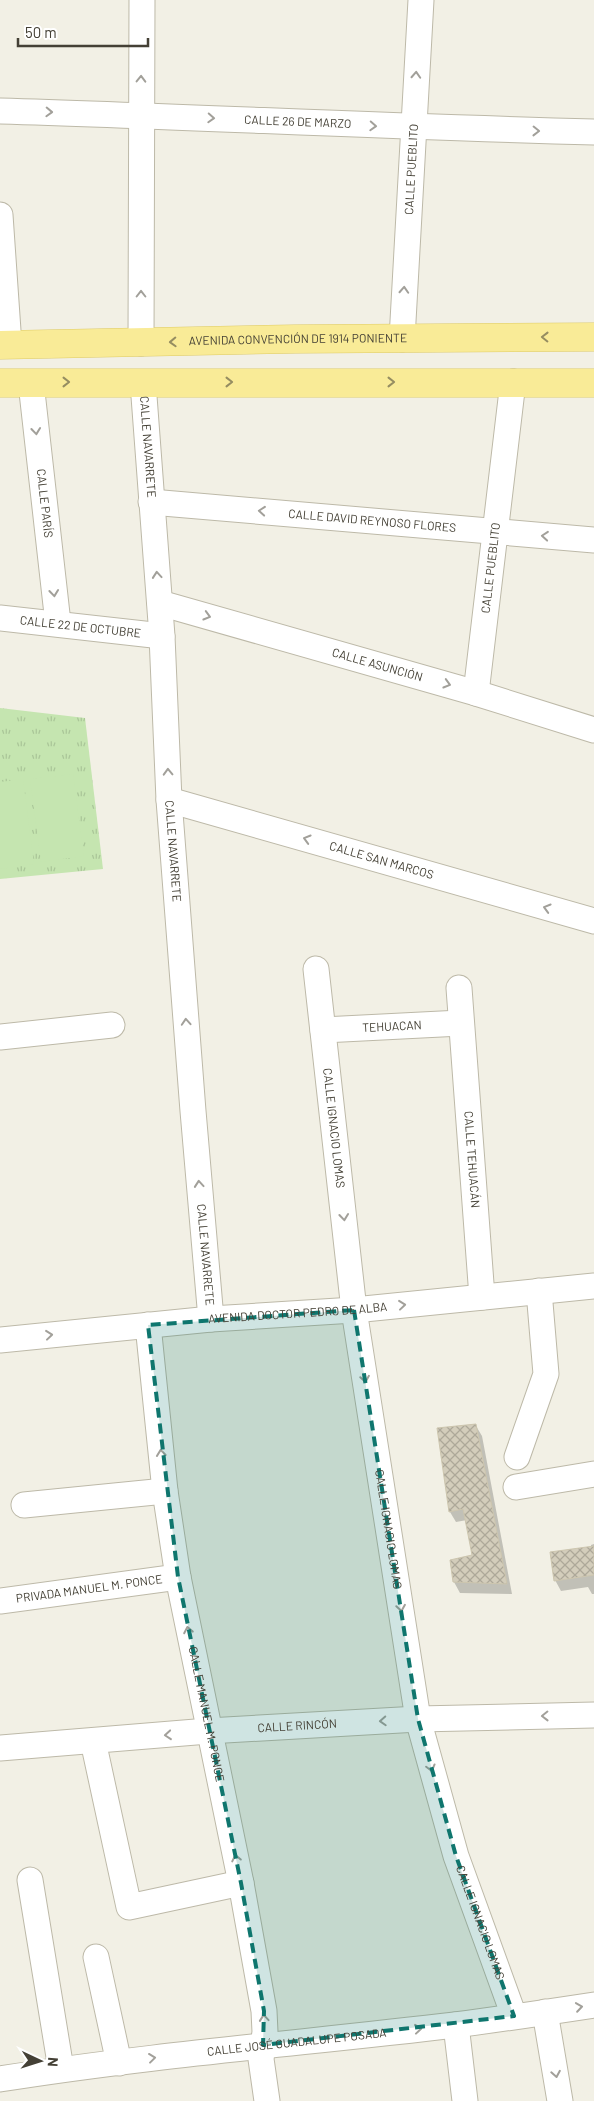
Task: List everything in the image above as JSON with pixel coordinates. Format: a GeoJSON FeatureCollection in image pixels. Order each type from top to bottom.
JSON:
{"type":"FeatureCollection","features":[{"type":"Feature","properties":{"kind":"main road","name":"AVENIDA CONVENCIÓN DE 1914 PONIENTE"},"geometry":{"type":"LineString","coordinates":[[5,345],[222,340],[594,337]]}},
{"type":"Feature","properties":{"kind":"main road"},"geometry":{"type":"LineString","coordinates":[[0,383],[594,383]]}},
{"type":"Feature","properties":{"kind":"street"},"geometry":{"type":"LineString","coordinates":[[140,343],[142,0]]}},
{"type":"Feature","properties":{"kind":"street","name":"CALLE PUEBLITO"},"geometry":{"type":"LineString","coordinates":[[402,338],[421,0]]}},
{"type":"Feature","properties":{"kind":"street","name":"CALLE 26 DE MARZO"},"geometry":{"type":"LineString","coordinates":[[0,111],[141,115],[413,128],[594,132]]}},
{"type":"Feature","properties":{"kind":"street"},"geometry":{"type":"LineString","coordinates":[[0,215],[5,345]]}},
{"type":"Feature","properties":{"kind":"street","name":"CALLE PUEBLITO"},"geometry":{"type":"LineString","coordinates":[[476,693],[513,382]]}},
{"type":"Feature","properties":{"kind":"street","name":"CALLE PARÍS"},"geometry":{"type":"LineString","coordinates":[[31,383],[58,623]]}},
{"type":"Feature","properties":{"kind":"street","name":"CALLE NAVARRETE"},"geometry":{"type":"LineString","coordinates":[[143,383],[160,602],[169,800],[193,1111],[212,1319]]}},
{"type":"Feature","properties":{"kind":"street","name":"CALLE DAVID REYNOSO FLORES"},"geometry":{"type":"LineString","coordinates":[[151,502],[594,540]]}},
{"type":"Feature","properties":{"kind":"street","name":"CALLE ASUNCIÓN"},"geometry":{"type":"LineString","coordinates":[[160,602],[476,693],[594,730]]}},
{"type":"Feature","properties":{"kind":"street","name":"CALLE 22 DE OCTUBRE"},"geometry":{"type":"LineString","coordinates":[[0,618],[162,636]]}},
{"type":"Feature","properties":{"kind":"street","name":"CALLE SAN MARCOS"},"geometry":{"type":"LineString","coordinates":[[169,800],[594,921]]}},
{"type":"Feature","properties":{"kind":"street","name":"CALLE IGNACIO LOMAS"},"geometry":{"type":"LineString","coordinates":[[316,969],[354,1310],[418,1719],[456,1856],[514,2016]]}},
{"type":"Feature","properties":{"kind":"street","name":"CALLE TEHUACÁN"},"geometry":{"type":"LineString","coordinates":[[459,988],[482,1296]]}},
{"type":"Feature","properties":{"kind":"street","name":"TEHUACAN"},"geometry":{"type":"LineString","coordinates":[[323,1030],[461,1023]]}},
{"type":"Feature","properties":{"kind":"street"},"geometry":{"type":"LineString","coordinates":[[0,1037],[112,1024]]}},
{"type":"Feature","properties":{"kind":"street","name":"AVENIDA DOCTOR PEDRO DE ALBA"},"geometry":{"type":"LineString","coordinates":[[0,1340],[212,1319],[354,1310],[594,1286]]}},
{"type":"Feature","properties":{"kind":"street"},"geometry":{"type":"LineString","coordinates":[[517,1457],[546,1374],[539,1291]]}},
{"type":"Feature","properties":{"kind":"street","name":"CALLE MANUEL M. PONCE"},"geometry":{"type":"LineString","coordinates":[[148,1325],[165,1491],[178,1578],[208,1731],[241,1883],[264,2011],[265,2032],[261,2059],[267,2101]]}},
{"type":"Feature","properties":{"kind":"street"},"geometry":{"type":"LineString","coordinates":[[516,1486],[594,1474]]}},
{"type":"Feature","properties":{"kind":"street"},"geometry":{"type":"LineString","coordinates":[[24,1505],[165,1491]]}},
{"type":"Feature","properties":{"kind":"street","name":"PRIVADA MANUEL M. PONCE"},"geometry":{"type":"LineString","coordinates":[[0,1602],[178,1578]]}},
{"type":"Feature","properties":{"kind":"street","name":"CALLE RINCÓN"},"geometry":{"type":"LineString","coordinates":[[0,1748],[208,1731],[418,1719],[594,1715]]}},
{"type":"Feature","properties":{"kind":"street"},"geometry":{"type":"LineString","coordinates":[[93,1741],[129,1907],[241,1883]]}},
{"type":"Feature","properties":{"kind":"street"},"geometry":{"type":"LineString","coordinates":[[30,1880],[61,2069]]}},
{"type":"Feature","properties":{"kind":"street"},"geometry":{"type":"LineString","coordinates":[[96,1958],[118,2063]]}},
{"type":"Feature","properties":{"kind":"street","name":"CALLE JOSÉ GUADALUPE POSADA"},"geometry":{"type":"LineString","coordinates":[[0,2079],[61,2069],[263,2045],[456,2025],[594,2005]]}},
{"type":"Feature","properties":{"kind":"street"},"geometry":{"type":"LineString","coordinates":[[545,2012],[560,2101]]}},
{"type":"Feature","properties":{"kind":"street"},"geometry":{"type":"LineString","coordinates":[[456,2025],[466,2101]]}},
{"type":"Feature","properties":{"kind":"highlighted area"},"geometry":{"type":"Polygon","coordinates":[[[354,1310],[418,1719],[456,1856],[514,2016],[263,2045],[264,2011],[241,1883],[178,1577],[148,1325],[354,1310]]]}},
{"type":"Feature","properties":{"kind":"green space"},"geometry":{"type":"Polygon","coordinates":[[[0,708],[85,718],[103,869],[0,879],[0,708]]]}},
{"type":"Feature","properties":{"kind":"green space"},"geometry":{"type":"Polygon","coordinates":[[[73,774],[84,856],[41,862],[30,779],[73,774]]]}},
{"type":"Feature","properties":{"kind":"green space"},"geometry":{"type":"Polygon","coordinates":[[[23,779],[34,864],[0,869],[0,782],[23,779]]]}},
{"type":"Feature","properties":{"kind":"building"},"geometry":{"type":"Polygon","coordinates":[[[476,1424],[507,1584],[453,1582],[450,1560],[472,1555],[463,1509],[449,1512],[437,1428],[476,1424]]]}},
{"type":"Feature","properties":{"kind":"building"},"geometry":{"type":"Polygon","coordinates":[[[594,1546],[594,1575],[554,1581],[550,1552],[594,1546]]]}}]}
